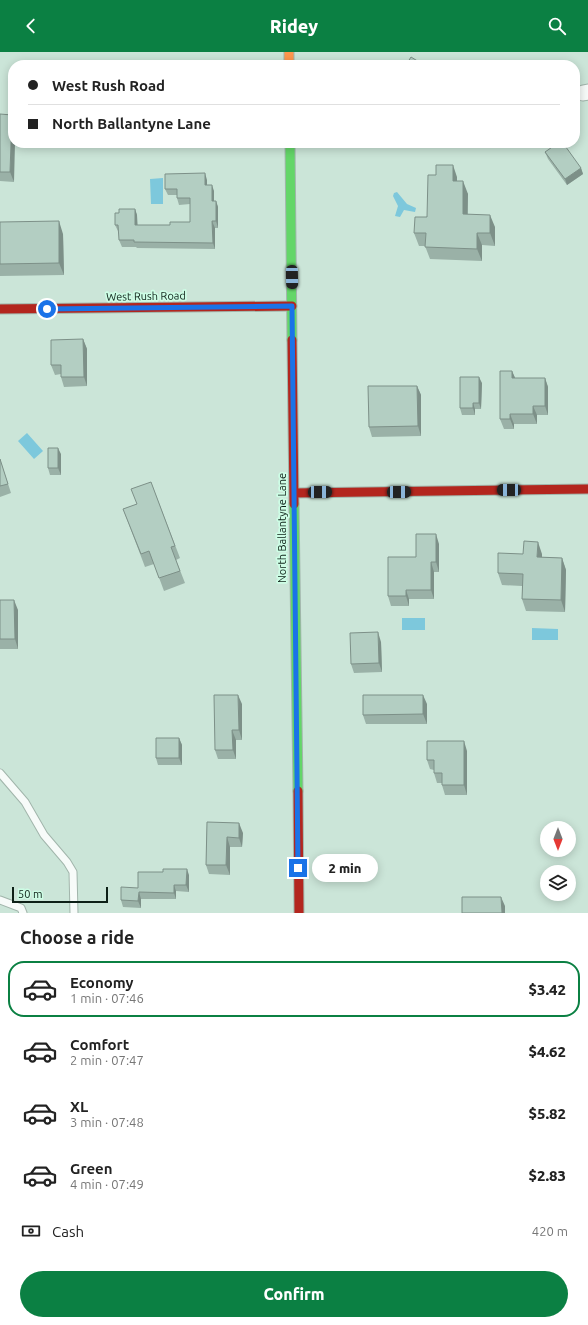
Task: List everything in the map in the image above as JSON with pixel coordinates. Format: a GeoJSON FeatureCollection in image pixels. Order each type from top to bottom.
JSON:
{"type":"FeatureCollection","features":[{"type":"Feature","properties":{"kind":"street","name":"North Ballantyne Lane"},"geometry":{"type":"LineString","coordinates":[[290,148],[299,913]]}},
{"type":"Feature","properties":{"kind":"street","name":"West Rush Road"},"geometry":{"type":"LineString","coordinates":[[0,309],[292,306]]}},
{"type":"Feature","properties":{"kind":"street"},"geometry":{"type":"LineString","coordinates":[[294,493],[588,489]]}},
{"type":"Feature","properties":{"kind":"lane"},"geometry":{"type":"LineString","coordinates":[[0,773],[25,802],[44,835],[67,862],[73,872],[74,913]]}},
{"type":"Feature","properties":{"kind":"lane"},"geometry":{"type":"LineString","coordinates":[[0,900],[20,908],[23,913]]}},
{"type":"Feature","properties":{"kind":"water"},"geometry":{"type":"Polygon","coordinates":[[[163,178],[163,204],[151,204],[150,179],[163,178]]]}},
{"type":"Feature","properties":{"kind":"water"},"geometry":{"type":"Polygon","coordinates":[[[397,192],[407,204],[416,208],[415,212],[404,210],[400,217],[395,216],[398,206],[393,196],[394,193],[397,192]]]}},
{"type":"Feature","properties":{"kind":"water"},"geometry":{"type":"Polygon","coordinates":[[[27,433],[43,451],[34,459],[18,441],[27,433]]]}},
{"type":"Feature","properties":{"kind":"water"},"geometry":{"type":"Polygon","coordinates":[[[402,618],[425,618],[425,630],[402,630],[402,618]]]}},
{"type":"Feature","properties":{"kind":"water"},"geometry":{"type":"Polygon","coordinates":[[[532,628],[558,629],[558,640],[532,640],[532,628]]]}},
{"type":"Feature","properties":{"kind":"building"},"geometry":{"type":"Polygon","coordinates":[[[411,57],[416,60],[409,60],[411,57]]]}},
{"type":"Feature","properties":{"kind":"building"},"geometry":{"type":"Polygon","coordinates":[[[0,114],[8,115],[8,148],[11,148],[10,172],[0,172],[0,114]]]}},
{"type":"Feature","properties":{"kind":"building"},"geometry":{"type":"Polygon","coordinates":[[[551,148],[567,148],[581,168],[565,179],[545,152],[551,148]]]}},
{"type":"Feature","properties":{"kind":"building"},"geometry":{"type":"Polygon","coordinates":[[[436,165],[453,165],[453,181],[463,181],[463,214],[490,215],[490,233],[477,233],[477,249],[425,247],[426,233],[414,233],[415,217],[427,217],[428,175],[436,175],[436,165]]]}},
{"type":"Feature","properties":{"kind":"building"},"geometry":{"type":"Polygon","coordinates":[[[205,173],[205,185],[212,185],[212,201],[216,201],[216,221],[212,221],[213,243],[134,242],[134,240],[119,240],[118,225],[115,225],[115,213],[119,213],[119,209],[135,209],[135,225],[170,225],[170,222],[190,222],[190,198],[177,198],[177,189],[165,189],[165,174],[205,173]]]}},
{"type":"Feature","properties":{"kind":"building"},"geometry":{"type":"Polygon","coordinates":[[[59,221],[59,263],[0,264],[0,222],[59,221]]]}},
{"type":"Feature","properties":{"kind":"building"},"geometry":{"type":"Polygon","coordinates":[[[83,339],[84,377],[61,377],[61,365],[51,365],[51,340],[83,339]]]}},
{"type":"Feature","properties":{"kind":"building"},"geometry":{"type":"Polygon","coordinates":[[[500,371],[512,371],[512,378],[545,378],[545,406],[533,406],[533,414],[510,414],[510,419],[500,419],[500,371]]]}},
{"type":"Feature","properties":{"kind":"building"},"geometry":{"type":"Polygon","coordinates":[[[460,377],[479,377],[479,403],[473,403],[473,408],[460,408],[460,377]]]}},
{"type":"Feature","properties":{"kind":"building"},"geometry":{"type":"Polygon","coordinates":[[[368,386],[417,386],[418,426],[369,427],[368,386]]]}},
{"type":"Feature","properties":{"kind":"building"},"geometry":{"type":"Polygon","coordinates":[[[48,448],[58,448],[58,468],[48,468],[48,448]]]}},
{"type":"Feature","properties":{"kind":"building"},"geometry":{"type":"Polygon","coordinates":[[[0,459],[8,484],[0,486],[0,459]]]}},
{"type":"Feature","properties":{"kind":"building"},"geometry":{"type":"Polygon","coordinates":[[[151,482],[175,546],[171,547],[180,571],[159,578],[149,551],[141,554],[123,509],[137,504],[131,489],[151,482]]]}},
{"type":"Feature","properties":{"kind":"building"},"geometry":{"type":"Polygon","coordinates":[[[416,534],[436,534],[436,562],[431,562],[431,590],[406,590],[406,596],[388,596],[388,557],[416,557],[416,534]]]}},
{"type":"Feature","properties":{"kind":"building"},"geometry":{"type":"Polygon","coordinates":[[[524,541],[538,542],[537,557],[562,558],[561,600],[522,599],[523,574],[498,573],[498,553],[523,554],[524,541]]]}},
{"type":"Feature","properties":{"kind":"building"},"geometry":{"type":"Polygon","coordinates":[[[0,600],[14,600],[15,639],[0,639],[0,600]]]}},
{"type":"Feature","properties":{"kind":"building"},"geometry":{"type":"Polygon","coordinates":[[[378,632],[379,663],[351,664],[350,633],[378,632]]]}},
{"type":"Feature","properties":{"kind":"building"},"geometry":{"type":"Polygon","coordinates":[[[214,695],[238,695],[239,730],[232,730],[233,750],[215,750],[214,695]]]}},
{"type":"Feature","properties":{"kind":"building"},"geometry":{"type":"Polygon","coordinates":[[[363,695],[423,695],[423,714],[363,715],[363,695]]]}},
{"type":"Feature","properties":{"kind":"building"},"geometry":{"type":"Polygon","coordinates":[[[156,738],[179,738],[179,758],[156,758],[156,738]]]}},
{"type":"Feature","properties":{"kind":"building"},"geometry":{"type":"Polygon","coordinates":[[[427,741],[464,741],[464,785],[442,785],[442,773],[434,773],[434,760],[427,760],[427,741]]]}},
{"type":"Feature","properties":{"kind":"building"},"geometry":{"type":"Polygon","coordinates":[[[207,822],[239,823],[239,838],[227,837],[226,865],[206,865],[207,822]]]}},
{"type":"Feature","properties":{"kind":"building"},"geometry":{"type":"Polygon","coordinates":[[[163,869],[187,869],[186,885],[174,885],[174,893],[139,892],[138,901],[121,900],[121,887],[138,888],[138,872],[163,872],[163,869]]]}},
{"type":"Feature","properties":{"kind":"building"},"geometry":{"type":"Polygon","coordinates":[[[462,897],[501,897],[502,913],[462,913],[462,897]]]}},
{"type":"Feature","properties":{"kind":"traffic: fast"},"geometry":{"type":"LineString","coordinates":[[290,148],[292,340]]}},
{"type":"Feature","properties":{"kind":"traffic: fast"},"geometry":{"type":"LineString","coordinates":[[294,504],[298,791]]}},
{"type":"Feature","properties":{"kind":"traffic: slow"},"geometry":{"type":"LineString","coordinates":[[289,52],[289,60]]}},
{"type":"Feature","properties":{"kind":"traffic: jam"},"geometry":{"type":"LineString","coordinates":[[0,309],[292,306]]}},
{"type":"Feature","properties":{"kind":"traffic: jam"},"geometry":{"type":"LineString","coordinates":[[292,340],[294,504]]}},
{"type":"Feature","properties":{"kind":"traffic: jam"},"geometry":{"type":"LineString","coordinates":[[294,493],[588,489]]}},
{"type":"Feature","properties":{"kind":"traffic: jam"},"geometry":{"type":"LineString","coordinates":[[298,791],[299,913]]}},
{"type":"Feature","properties":{"kind":"route"},"geometry":{"type":"LineString","coordinates":[[47,309],[292,306],[298,868]]}}]}
